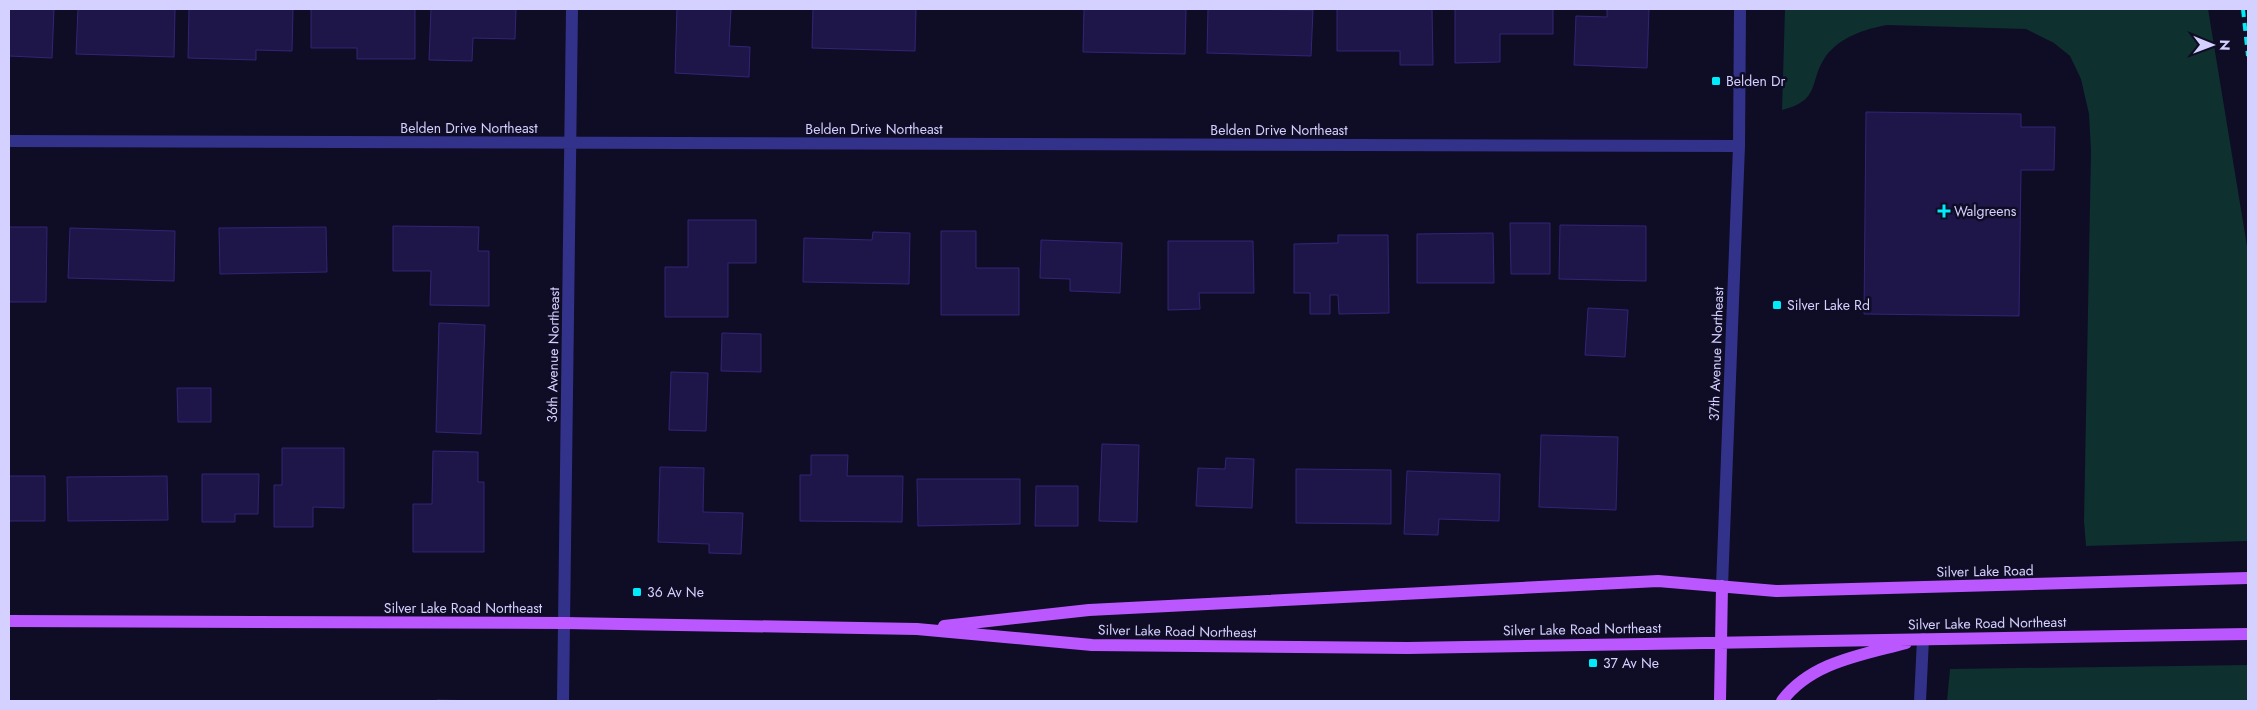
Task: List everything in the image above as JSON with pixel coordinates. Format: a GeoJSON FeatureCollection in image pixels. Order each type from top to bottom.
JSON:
{"type":"FeatureCollection","features":[{"type":"Feature","properties":{"kind":"main road","name":"Silver Lake Road"},"geometry":{"type":"LineString","coordinates":[[1722,586],[1776,591],[2248,578]]}},
{"type":"Feature","properties":{"kind":"main road","name":"Silver Lake Road Northeast"},"geometry":{"type":"LineString","coordinates":[[917,629],[1089,610],[1658,581],[1722,586]]}},
{"type":"Feature","properties":{"kind":"main road","name":"37th Avenue Northeast"},"geometry":{"type":"LineString","coordinates":[[1720,701],[1722,586]]}},
{"type":"Feature","properties":{"kind":"main road","name":"Silver Lake Road Northeast"},"geometry":{"type":"LineString","coordinates":[[9,622],[565,623],[917,629],[1092,645],[1408,648],[2248,634]]}},
{"type":"Feature","properties":{"kind":"main road"},"geometry":{"type":"LineString","coordinates":[[1782,701],[1800,682],[1828,665],[1923,639]]}},
{"type":"Feature","properties":{"kind":"street","name":"36th Avenue Northeast"},"geometry":{"type":"LineString","coordinates":[[563,701],[572,9]]}},
{"type":"Feature","properties":{"kind":"street","name":"37th Avenue Northeast"},"geometry":{"type":"LineString","coordinates":[[1722,586],[1739,146],[1740,9]]}},
{"type":"Feature","properties":{"kind":"street","name":"Belden Drive Northeast"},"geometry":{"type":"LineString","coordinates":[[9,141],[1739,146]]}},
{"type":"Feature","properties":{"kind":"street"},"geometry":{"type":"LineString","coordinates":[[1920,701],[1923,639]]}},
{"type":"Feature","properties":{"kind":"green space"},"geometry":{"type":"Polygon","coordinates":[[[1785,9],[2208,9],[2248,252],[2248,541],[2086,546],[2084,521],[2091,151],[2089,114],[2081,79],[2070,56],[2054,43],[2026,29],[1887,25],[1854,35],[1838,44],[1826,56],[1809,95],[1795,106],[1782,110],[1785,9]]]}},
{"type":"Feature","properties":{"kind":"green space"},"geometry":{"type":"Polygon","coordinates":[[[2248,665],[2248,701],[1947,701],[1950,669],[2248,665]]]}},
{"type":"Feature","properties":{"kind":"building"},"geometry":{"type":"Polygon","coordinates":[[[9,9],[54,9],[52,58],[9,56],[9,9]]]}},
{"type":"Feature","properties":{"kind":"building"},"geometry":{"type":"Polygon","coordinates":[[[78,9],[175,9],[174,57],[76,54],[78,9]]]}},
{"type":"Feature","properties":{"kind":"building"},"geometry":{"type":"Polygon","coordinates":[[[189,9],[293,9],[292,51],[256,50],[256,60],[188,58],[189,9]]]}},
{"type":"Feature","properties":{"kind":"building"},"geometry":{"type":"Polygon","coordinates":[[[311,9],[415,9],[415,59],[357,59],[357,48],[311,48],[311,9]]]}},
{"type":"Feature","properties":{"kind":"building"},"geometry":{"type":"Polygon","coordinates":[[[431,9],[516,9],[515,39],[473,38],[472,61],[429,60],[431,9]]]}},
{"type":"Feature","properties":{"kind":"building"},"geometry":{"type":"Polygon","coordinates":[[[677,9],[731,9],[729,46],[750,47],[749,77],[675,73],[677,9]]]}},
{"type":"Feature","properties":{"kind":"building"},"geometry":{"type":"Polygon","coordinates":[[[813,9],[916,9],[915,51],[812,48],[813,9]]]}},
{"type":"Feature","properties":{"kind":"building"},"geometry":{"type":"Polygon","coordinates":[[[1084,9],[1186,9],[1185,54],[1083,52],[1084,9]]]}},
{"type":"Feature","properties":{"kind":"building"},"geometry":{"type":"Polygon","coordinates":[[[1208,9],[1313,10],[1311,56],[1207,53],[1208,9]]]}},
{"type":"Feature","properties":{"kind":"building"},"geometry":{"type":"Polygon","coordinates":[[[1337,9],[1432,9],[1433,65],[1400,65],[1400,51],[1337,51],[1337,9]]]}},
{"type":"Feature","properties":{"kind":"building"},"geometry":{"type":"Polygon","coordinates":[[[1455,9],[1553,9],[1553,34],[1500,34],[1500,62],[1455,63],[1455,9]]]}},
{"type":"Feature","properties":{"kind":"building"},"geometry":{"type":"Polygon","coordinates":[[[1607,9],[1649,9],[1647,68],[1574,65],[1576,16],[1607,17],[1607,9]]]}},
{"type":"Feature","properties":{"kind":"building","name":"Walgreens"},"geometry":{"type":"Polygon","coordinates":[[[1866,112],[2021,114],[2021,127],[2055,127],[2054,170],[2021,170],[2019,316],[1864,314],[1866,112]]]}},
{"type":"Feature","properties":{"kind":"building"},"geometry":{"type":"Polygon","coordinates":[[[688,220],[756,220],[756,263],[728,263],[728,317],[665,317],[665,267],[688,267],[688,220]]]}},
{"type":"Feature","properties":{"kind":"building"},"geometry":{"type":"Polygon","coordinates":[[[1510,223],[1550,223],[1550,274],[1511,274],[1510,223]]]}},
{"type":"Feature","properties":{"kind":"building"},"geometry":{"type":"Polygon","coordinates":[[[1560,225],[1646,226],[1646,281],[1559,279],[1560,225]]]}},
{"type":"Feature","properties":{"kind":"building"},"geometry":{"type":"Polygon","coordinates":[[[393,226],[479,227],[478,251],[489,251],[489,306],[430,305],[431,271],[393,271],[393,226]]]}},
{"type":"Feature","properties":{"kind":"building"},"geometry":{"type":"Polygon","coordinates":[[[9,227],[47,227],[46,302],[9,302],[9,227]]]}},
{"type":"Feature","properties":{"kind":"building"},"geometry":{"type":"Polygon","coordinates":[[[326,227],[327,272],[220,274],[219,228],[326,227]]]}},
{"type":"Feature","properties":{"kind":"building"},"geometry":{"type":"Polygon","coordinates":[[[70,228],[175,231],[174,281],[68,278],[70,228]]]}},
{"type":"Feature","properties":{"kind":"building"},"geometry":{"type":"Polygon","coordinates":[[[941,231],[976,231],[976,268],[1019,268],[1019,315],[941,315],[941,231]]]}},
{"type":"Feature","properties":{"kind":"building"},"geometry":{"type":"Polygon","coordinates":[[[873,232],[910,233],[909,284],[803,282],[804,238],[872,240],[873,232]]]}},
{"type":"Feature","properties":{"kind":"building"},"geometry":{"type":"Polygon","coordinates":[[[1493,233],[1494,283],[1417,283],[1417,234],[1493,233]]]}},
{"type":"Feature","properties":{"kind":"building"},"geometry":{"type":"Polygon","coordinates":[[[1338,235],[1388,235],[1389,313],[1339,314],[1338,295],[1330,295],[1330,314],[1310,314],[1310,293],[1294,293],[1294,244],[1338,243],[1338,235]]]}},
{"type":"Feature","properties":{"kind":"building"},"geometry":{"type":"Polygon","coordinates":[[[1041,240],[1122,243],[1120,293],[1070,291],[1070,279],[1040,278],[1041,240]]]}},
{"type":"Feature","properties":{"kind":"building"},"geometry":{"type":"Polygon","coordinates":[[[1168,241],[1253,241],[1254,293],[1199,293],[1200,309],[1168,310],[1168,241]]]}},
{"type":"Feature","properties":{"kind":"building"},"geometry":{"type":"Polygon","coordinates":[[[1588,308],[1628,310],[1625,357],[1585,355],[1588,308]]]}},
{"type":"Feature","properties":{"kind":"building"},"geometry":{"type":"Polygon","coordinates":[[[439,323],[485,325],[481,434],[436,432],[439,323]]]}},
{"type":"Feature","properties":{"kind":"building"},"geometry":{"type":"Polygon","coordinates":[[[722,333],[761,334],[761,372],[721,371],[722,333]]]}},
{"type":"Feature","properties":{"kind":"building"},"geometry":{"type":"Polygon","coordinates":[[[671,372],[708,373],[706,431],[669,430],[671,372]]]}},
{"type":"Feature","properties":{"kind":"building"},"geometry":{"type":"Polygon","coordinates":[[[177,388],[211,388],[211,422],[178,422],[177,388]]]}},
{"type":"Feature","properties":{"kind":"building"},"geometry":{"type":"Polygon","coordinates":[[[1541,435],[1618,437],[1616,510],[1539,507],[1541,435]]]}},
{"type":"Feature","properties":{"kind":"building"},"geometry":{"type":"Polygon","coordinates":[[[1102,444],[1139,445],[1137,522],[1099,521],[1102,444]]]}},
{"type":"Feature","properties":{"kind":"building"},"geometry":{"type":"Polygon","coordinates":[[[282,448],[344,448],[344,508],[313,507],[313,527],[274,527],[274,485],[282,485],[282,448]]]}},
{"type":"Feature","properties":{"kind":"building"},"geometry":{"type":"Polygon","coordinates":[[[433,451],[478,452],[478,482],[484,482],[484,552],[413,552],[413,504],[432,504],[433,451]]]}},
{"type":"Feature","properties":{"kind":"building"},"geometry":{"type":"Polygon","coordinates":[[[811,455],[848,455],[847,476],[903,476],[902,522],[800,521],[800,475],[811,475],[811,455]]]}},
{"type":"Feature","properties":{"kind":"building"},"geometry":{"type":"Polygon","coordinates":[[[1226,458],[1254,459],[1252,508],[1196,506],[1198,468],[1225,469],[1226,458]]]}},
{"type":"Feature","properties":{"kind":"building"},"geometry":{"type":"Polygon","coordinates":[[[660,467],[704,468],[703,512],[743,513],[741,554],[709,553],[709,544],[658,542],[660,467]]]}},
{"type":"Feature","properties":{"kind":"building"},"geometry":{"type":"Polygon","coordinates":[[[1296,469],[1391,470],[1391,524],[1296,523],[1296,469]]]}},
{"type":"Feature","properties":{"kind":"building"},"geometry":{"type":"Polygon","coordinates":[[[1407,471],[1500,474],[1499,521],[1439,519],[1438,535],[1404,534],[1407,471]]]}},
{"type":"Feature","properties":{"kind":"building"},"geometry":{"type":"Polygon","coordinates":[[[202,474],[259,474],[258,514],[235,514],[235,522],[202,522],[202,474]]]}},
{"type":"Feature","properties":{"kind":"building"},"geometry":{"type":"Polygon","coordinates":[[[9,476],[45,476],[45,521],[9,521],[9,476]]]}},
{"type":"Feature","properties":{"kind":"building"},"geometry":{"type":"Polygon","coordinates":[[[167,476],[168,520],[68,521],[67,477],[167,476]]]}},
{"type":"Feature","properties":{"kind":"building"},"geometry":{"type":"Polygon","coordinates":[[[917,479],[1020,479],[1020,524],[918,526],[917,479]]]}},
{"type":"Feature","properties":{"kind":"building"},"geometry":{"type":"Polygon","coordinates":[[[1036,486],[1078,486],[1078,526],[1035,526],[1036,486]]]}},
{"type":"Feature","properties":{"kind":"building"},"geometry":{"type":"Polygon","coordinates":[[[437,700],[481,701],[437,701],[437,700]]]}},
{"type":"Feature","properties":{"kind":"railway"},"geometry":{"type":"LineString","coordinates":[[2243,9],[2248,56]]}},
{"type":"Feature","properties":{"kind":"place","name":"Belden Dr"},"geometry":{"type":"Point","coordinates":[1716,81]}},
{"type":"Feature","properties":{"kind":"place","name":"Walgreens"},"geometry":{"type":"Point","coordinates":[1944,211]}},
{"type":"Feature","properties":{"kind":"place","name":"Silver Lake Rd"},"geometry":{"type":"Point","coordinates":[1777,305]}},
{"type":"Feature","properties":{"kind":"place","name":"36 Av Ne"},"geometry":{"type":"Point","coordinates":[637,592]}},
{"type":"Feature","properties":{"kind":"place","name":"37 Av Ne"},"geometry":{"type":"Point","coordinates":[1593,663]}}]}
